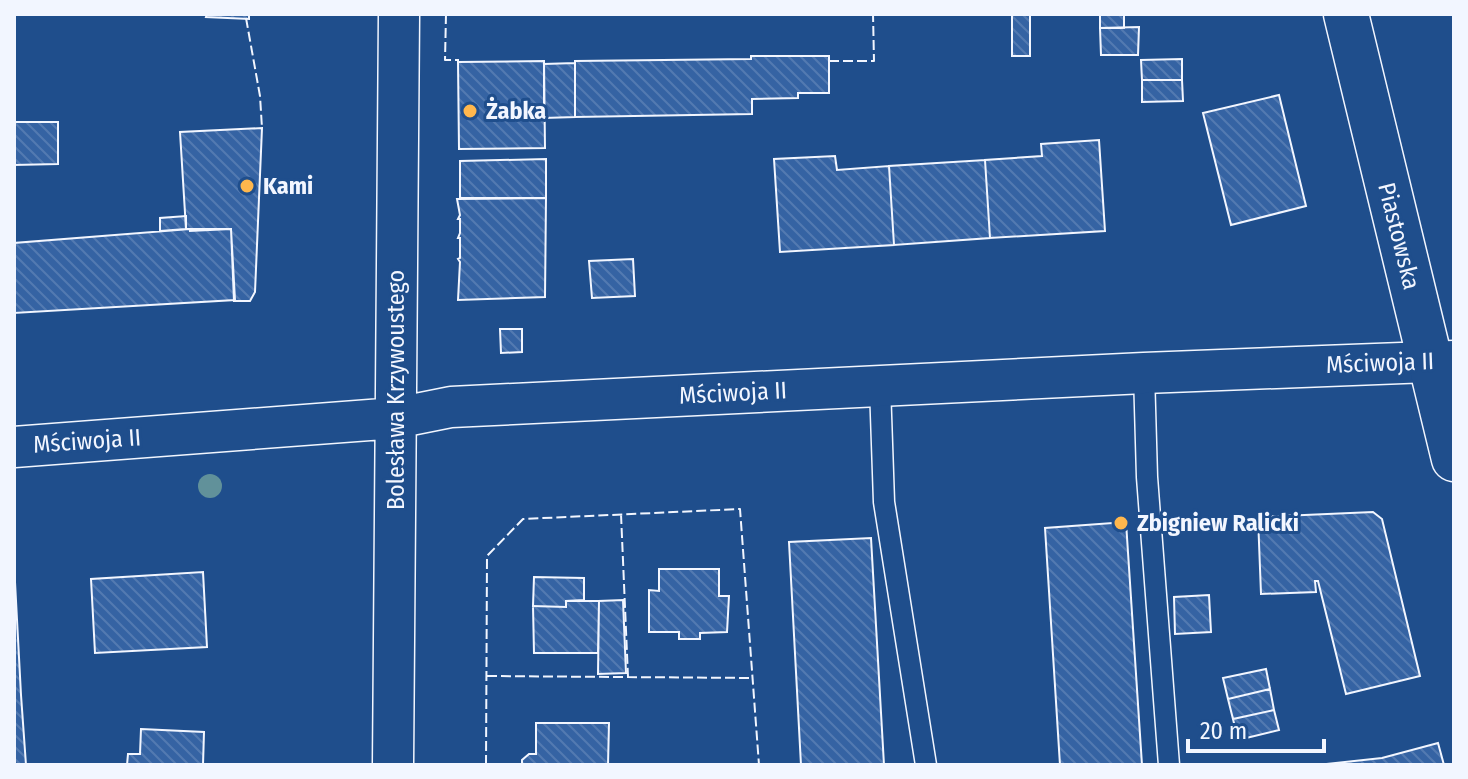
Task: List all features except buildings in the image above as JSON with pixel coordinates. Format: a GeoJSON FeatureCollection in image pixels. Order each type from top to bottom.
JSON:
{"type":"FeatureCollection","features":[{"type":"Feature","properties":{"kind":"street","name":"Bolesława Krzywoustego"},"geometry":{"type":"LineString","coordinates":[[393,765],[399,14]]}},
{"type":"Feature","properties":{"kind":"street","name":"Piastowska"},"geometry":{"type":"LineString","coordinates":[[1346,14],[1442,361],[1454,459]]}},
{"type":"Feature","properties":{"kind":"street","name":"Mściwoja II"},"geometry":{"type":"LineString","coordinates":[[14,447],[396,418],[451,407],[1442,361]]}},
{"type":"Feature","properties":{"kind":"lane"},"geometry":{"type":"LineString","coordinates":[[1144,373],[1147,477],[1169,765]]}},
{"type":"Feature","properties":{"kind":"lane"},"geometry":{"type":"LineString","coordinates":[[880,386],[884,502],[926,765]]}},
{"type":"Feature","properties":{"kind":"fence"},"geometry":{"type":"LineString","coordinates":[[446,14],[445,60],[459,60]]}},
{"type":"Feature","properties":{"kind":"fence"},"geometry":{"type":"LineString","coordinates":[[829,61],[874,61],[873,14]]}},
{"type":"Feature","properties":{"kind":"fence"},"geometry":{"type":"LineString","coordinates":[[246,18],[260,96],[262,128]]}},
{"type":"Feature","properties":{"kind":"fence"},"geometry":{"type":"LineString","coordinates":[[486,765],[487,556],[523,519],[740,509],[759,765]]}},
{"type":"Feature","properties":{"kind":"fence"},"geometry":{"type":"LineString","coordinates":[[621,514],[628,677]]}},
{"type":"Feature","properties":{"kind":"fence"},"geometry":{"type":"LineString","coordinates":[[487,676],[752,678]]}},
{"type":"Feature","properties":{"kind":"place","name":"Żabka"},"geometry":{"type":"Point","coordinates":[470,111]}},
{"type":"Feature","properties":{"kind":"place","name":"Kami"},"geometry":{"type":"Point","coordinates":[247,186]}},
{"type":"Feature","properties":{"kind":"place","name":"Zbigniew Ralicki"},"geometry":{"type":"Point","coordinates":[1121,523]}}]}
